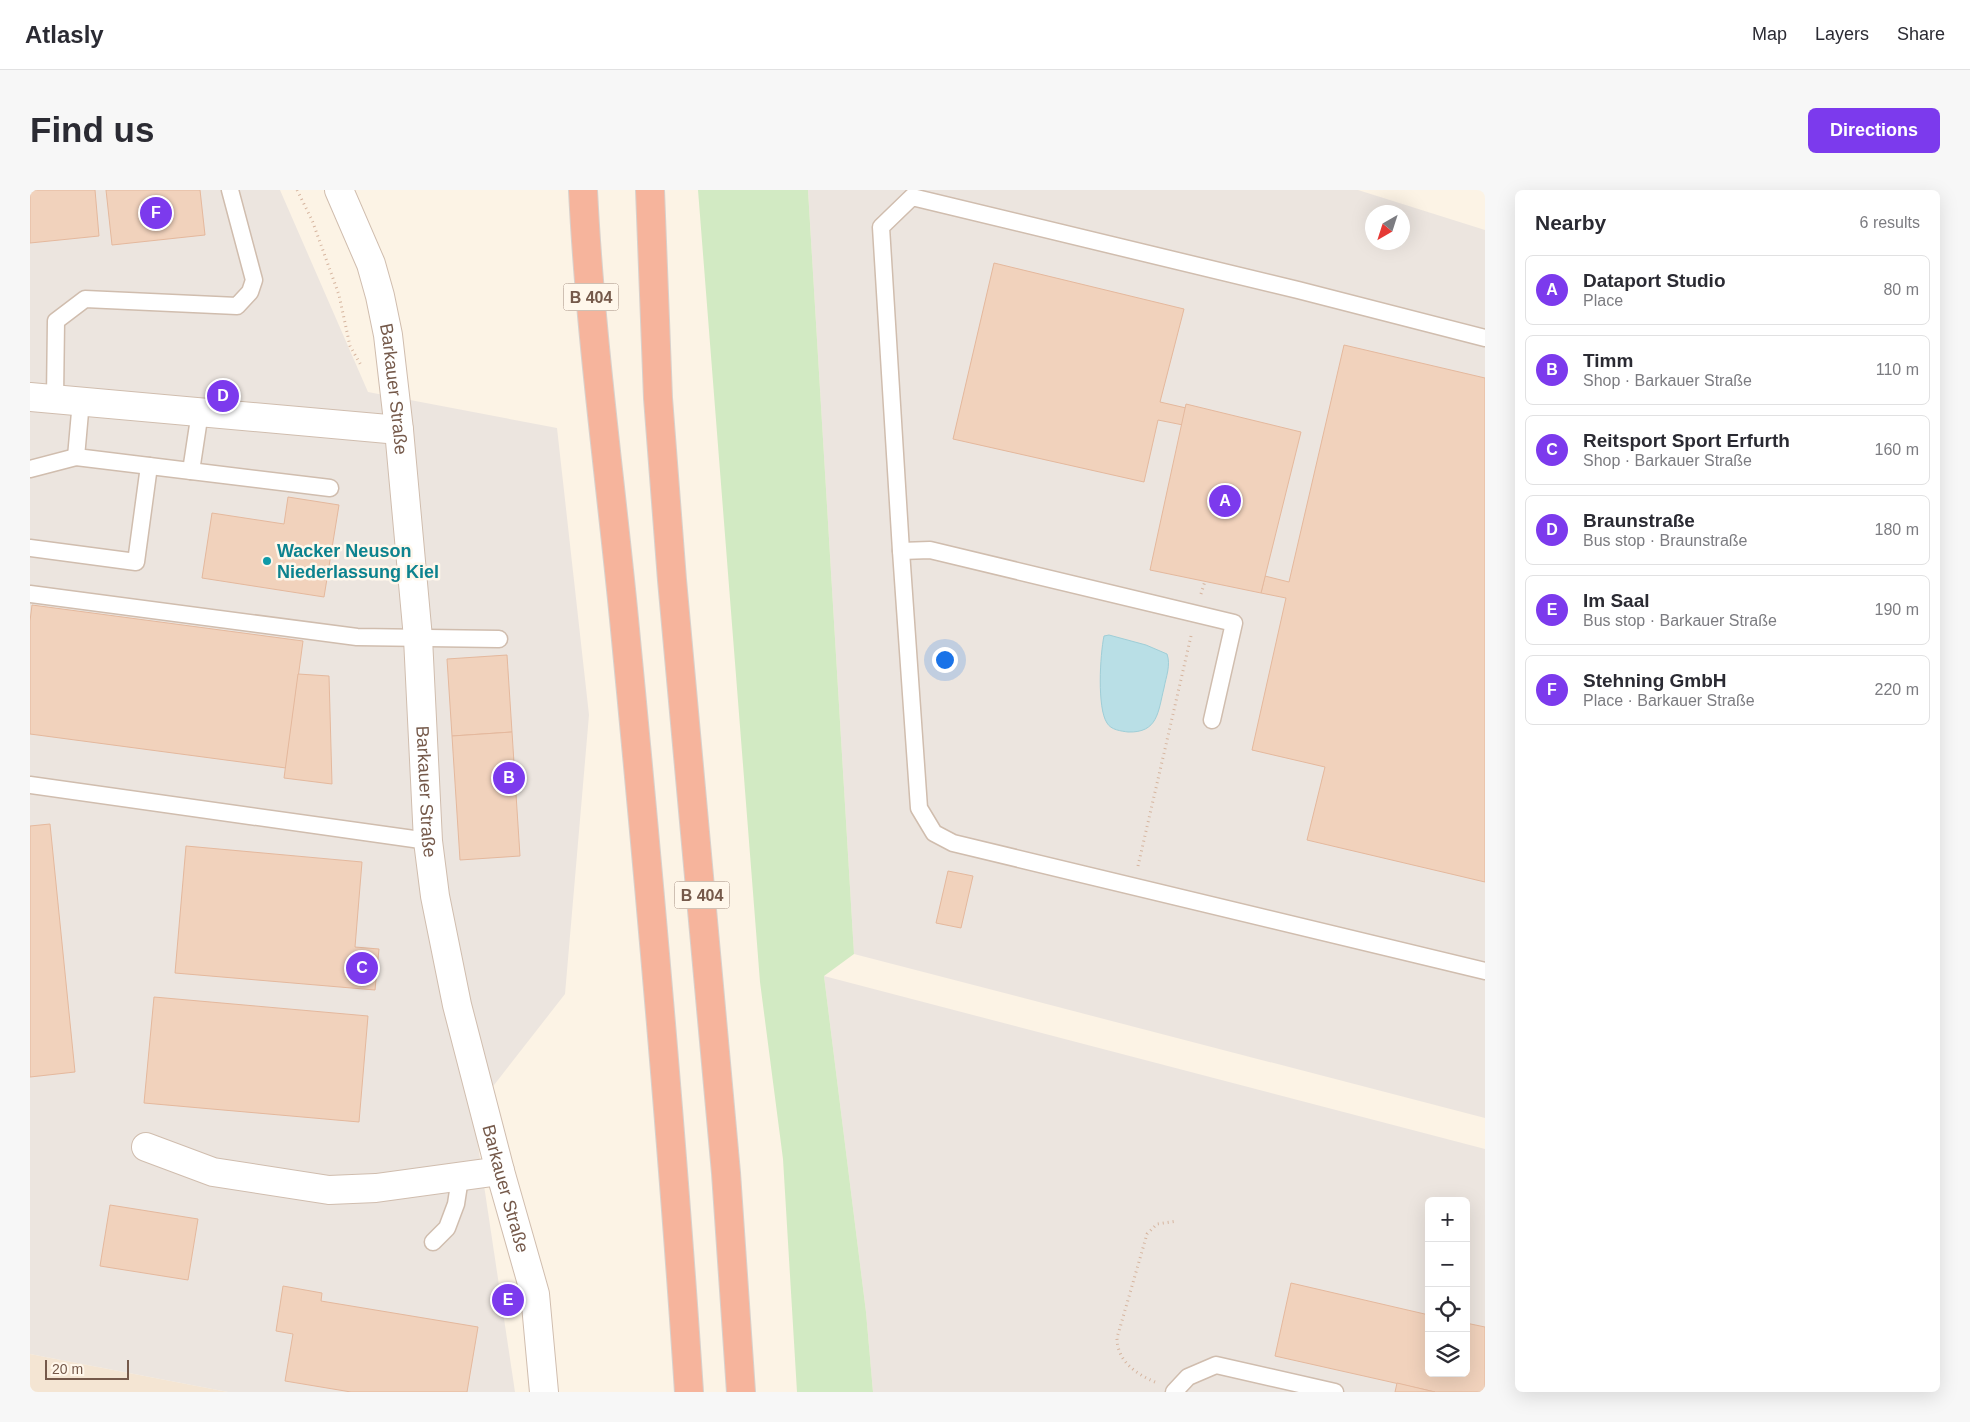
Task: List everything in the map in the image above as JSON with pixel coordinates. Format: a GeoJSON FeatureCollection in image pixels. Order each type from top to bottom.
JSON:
{"type":"FeatureCollection","features":[{"type":"Feature","properties":{"kind":"highway","name":"B 404"},"geometry":{"type":"LineString","coordinates":[[583,190],[601,404],[619,565],[650,888],[689,1392]]}},
{"type":"Feature","properties":{"kind":"highway","name":"B 404"},"geometry":{"type":"LineString","coordinates":[[650,190],[658,398],[672,580],[726,1173],[741,1392]]}},
{"type":"Feature","properties":{"kind":"street","name":"Barkauer Straße"},"geometry":{"type":"LineString","coordinates":[[339,190],[361,238],[380,296],[388,335],[399,430],[418,638],[428,841],[434,896],[457,1005],[500,1171],[535,1294],[544,1392]]}},
{"type":"Feature","properties":{"kind":"street"},"geometry":{"type":"LineString","coordinates":[[55,398],[399,430]]}},
{"type":"Feature","properties":{"kind":"street"},"geometry":{"type":"LineString","coordinates":[[146,1147],[213,1172],[329,1190],[376,1188],[460,1178],[500,1171]]}},
{"type":"Feature","properties":{"kind":"lane"},"geometry":{"type":"LineString","coordinates":[[76,457],[55,398],[56,321],[85,300],[237,306],[250,292],[254,280],[230,190]]}},
{"type":"Feature","properties":{"kind":"lane"},"geometry":{"type":"LineString","coordinates":[[1485,338],[912,197],[881,227],[919,808],[934,833],[953,843],[1485,971]]}},
{"type":"Feature","properties":{"kind":"lane"},"geometry":{"type":"LineString","coordinates":[[191,471],[200,412]]}},
{"type":"Feature","properties":{"kind":"lane"},"geometry":{"type":"LineString","coordinates":[[30,469],[76,457],[330,488]]}},
{"type":"Feature","properties":{"kind":"lane"},"geometry":{"type":"LineString","coordinates":[[30,548],[136,562],[149,466]]}},
{"type":"Feature","properties":{"kind":"lane"},"geometry":{"type":"LineString","coordinates":[[901,551],[930,550],[1234,623],[1212,720]]}},
{"type":"Feature","properties":{"kind":"lane"},"geometry":{"type":"LineString","coordinates":[[30,594],[357,638],[500,639]]}},
{"type":"Feature","properties":{"kind":"lane"},"geometry":{"type":"LineString","coordinates":[[30,785],[428,841]]}},
{"type":"Feature","properties":{"kind":"lane"},"geometry":{"type":"LineString","coordinates":[[433,1242],[447,1228],[456,1204],[460,1178]]}},
{"type":"Feature","properties":{"kind":"lane"},"geometry":{"type":"LineString","coordinates":[[1174,1391],[1188,1377],[1216,1365],[1335,1392]]}},
{"type":"Feature","properties":{"kind":"path"},"geometry":{"type":"LineString","coordinates":[[297,190],[312,220],[339,295],[350,346],[364,371]]}},
{"type":"Feature","properties":{"kind":"path"},"geometry":{"type":"LineString","coordinates":[[1132,886],[1204,581]]}},
{"type":"Feature","properties":{"kind":"path"},"geometry":{"type":"LineString","coordinates":[[1174,1391],[1142,1377],[1132,1370],[1122,1358],[1117,1347],[1117,1338],[1147,1234],[1158,1224],[1176,1221]]}},
{"type":"Feature","properties":{"kind":"shaded area"},"geometry":{"type":"Polygon","coordinates":[[[30,190],[280,190],[368,392],[557,428],[589,715],[565,994],[473,1112],[515,1392],[228,1392],[30,1354],[30,190]]]}},
{"type":"Feature","properties":{"kind":"shaded area"},"geometry":{"type":"Polygon","coordinates":[[[808,190],[1358,190],[1406,205],[1365,205],[1365,250],[1410,250],[1410,206],[1485,230],[1485,1118],[854,954],[808,190]]]}},
{"type":"Feature","properties":{"kind":"shaded area"},"geometry":{"type":"Polygon","coordinates":[[[824,976],[1485,1149],[1485,1392],[873,1392],[866,1312],[824,976]]]}},
{"type":"Feature","properties":{"kind":"shaded area"},"geometry":{"type":"Polygon","coordinates":[[[30,1354],[228,1392],[30,1392],[30,1354]]]}},
{"type":"Feature","properties":{"kind":"green space"},"geometry":{"type":"Polygon","coordinates":[[[698,190],[808,190],[854,954],[824,976],[866,1312],[873,1392],[797,1392],[783,1159],[760,982],[698,190]]]}},
{"type":"Feature","properties":{"kind":"water"},"geometry":{"type":"Polygon","coordinates":[[[1109,635],[1146,645],[1167,654],[1168,671],[1158,713],[1151,725],[1145,729],[1128,732],[1116,730],[1107,723],[1104,716],[1101,694],[1101,656],[1104,636],[1109,635]]]}},
{"type":"Feature","properties":{"kind":"building"},"geometry":{"type":"Polygon","coordinates":[[[30,190],[95,190],[99,236],[30,243],[30,190]]]}},
{"type":"Feature","properties":{"kind":"building"},"geometry":{"type":"Polygon","coordinates":[[[106,190],[200,190],[205,235],[112,245],[106,190]]]}},
{"type":"Feature","properties":{"kind":"building"},"geometry":{"type":"Polygon","coordinates":[[[994,263],[1184,309],[1160,402],[1186,408],[1183,425],[1158,420],[1144,482],[953,439],[994,263]]]}},
{"type":"Feature","properties":{"kind":"building"},"geometry":{"type":"Polygon","coordinates":[[[1344,345],[1485,378],[1485,882],[1307,840],[1325,767],[1252,750],[1286,598],[1261,593],[1265,576],[1289,582],[1344,345]]]}},
{"type":"Feature","properties":{"kind":"building"},"geometry":{"type":"Polygon","coordinates":[[[1186,404],[1301,432],[1261,593],[1150,570],[1186,404]]]}},
{"type":"Feature","properties":{"kind":"building","name":"Wacker Neuson Niederlassung Kiel"},"geometry":{"type":"Polygon","coordinates":[[[288,497],[339,505],[324,597],[202,578],[212,513],[284,524],[288,497]]]}},
{"type":"Feature","properties":{"kind":"building"},"geometry":{"type":"Polygon","coordinates":[[[32,605],[303,641],[286,768],[30,734],[30,621],[32,605]]]}},
{"type":"Feature","properties":{"kind":"building"},"geometry":{"type":"Polygon","coordinates":[[[507,655],[512,732],[452,736],[447,659],[507,655]]]}},
{"type":"Feature","properties":{"kind":"building"},"geometry":{"type":"Polygon","coordinates":[[[298,674],[329,676],[332,784],[284,778],[298,674]]]}},
{"type":"Feature","properties":{"kind":"building"},"geometry":{"type":"Polygon","coordinates":[[[512,732],[520,856],[460,860],[452,736],[512,732]]]}},
{"type":"Feature","properties":{"kind":"building"},"geometry":{"type":"Polygon","coordinates":[[[50,824],[75,1072],[30,1077],[30,826],[50,824]]]}},
{"type":"Feature","properties":{"kind":"building"},"geometry":{"type":"Polygon","coordinates":[[[186,846],[362,862],[355,947],[379,949],[375,990],[175,973],[186,846]]]}},
{"type":"Feature","properties":{"kind":"building"},"geometry":{"type":"Polygon","coordinates":[[[948,871],[973,876],[961,928],[936,923],[948,871]]]}},
{"type":"Feature","properties":{"kind":"building"},"geometry":{"type":"Polygon","coordinates":[[[154,997],[368,1016],[359,1122],[144,1103],[154,997]]]}},
{"type":"Feature","properties":{"kind":"building"},"geometry":{"type":"Polygon","coordinates":[[[110,1205],[198,1219],[188,1280],[100,1266],[110,1205]]]}},
{"type":"Feature","properties":{"kind":"building"},"geometry":{"type":"Polygon","coordinates":[[[1291,1283],[1425,1314],[1425,1377],[1470,1377],[1470,1324],[1485,1327],[1485,1392],[1435,1392],[1275,1356],[1291,1283]]]}},
{"type":"Feature","properties":{"kind":"building"},"geometry":{"type":"Polygon","coordinates":[[[283,1286],[322,1293],[321,1301],[478,1327],[467,1392],[351,1392],[285,1381],[293,1334],[276,1331],[283,1286]]]}},
{"type":"Feature","properties":{"kind":"building"},"geometry":{"type":"Polygon","coordinates":[[[1397,1383],[1435,1392],[1395,1392],[1397,1383]]]}},
{"type":"Feature","properties":{"kind":"place","name":"Stehning GmbH"},"geometry":{"type":"Point","coordinates":[156,213]}},
{"type":"Feature","properties":{"kind":"place","name":"Braunstraße"},"geometry":{"type":"Point","coordinates":[223,396]}},
{"type":"Feature","properties":{"kind":"place","name":"Dataport Studio"},"geometry":{"type":"Point","coordinates":[1225,501]}},
{"type":"Feature","properties":{"kind":"place","name":"Wacker Neuson Niederlassung Kiel"},"geometry":{"type":"Point","coordinates":[267,561]}},
{"type":"Feature","properties":{"kind":"place","name":"Timm"},"geometry":{"type":"Point","coordinates":[509,778]}},
{"type":"Feature","properties":{"kind":"place","name":"Reitsport Sport Erfurth"},"geometry":{"type":"Point","coordinates":[362,968]}},
{"type":"Feature","properties":{"kind":"place","name":"Im Saal"},"geometry":{"type":"Point","coordinates":[508,1300]}}]}
